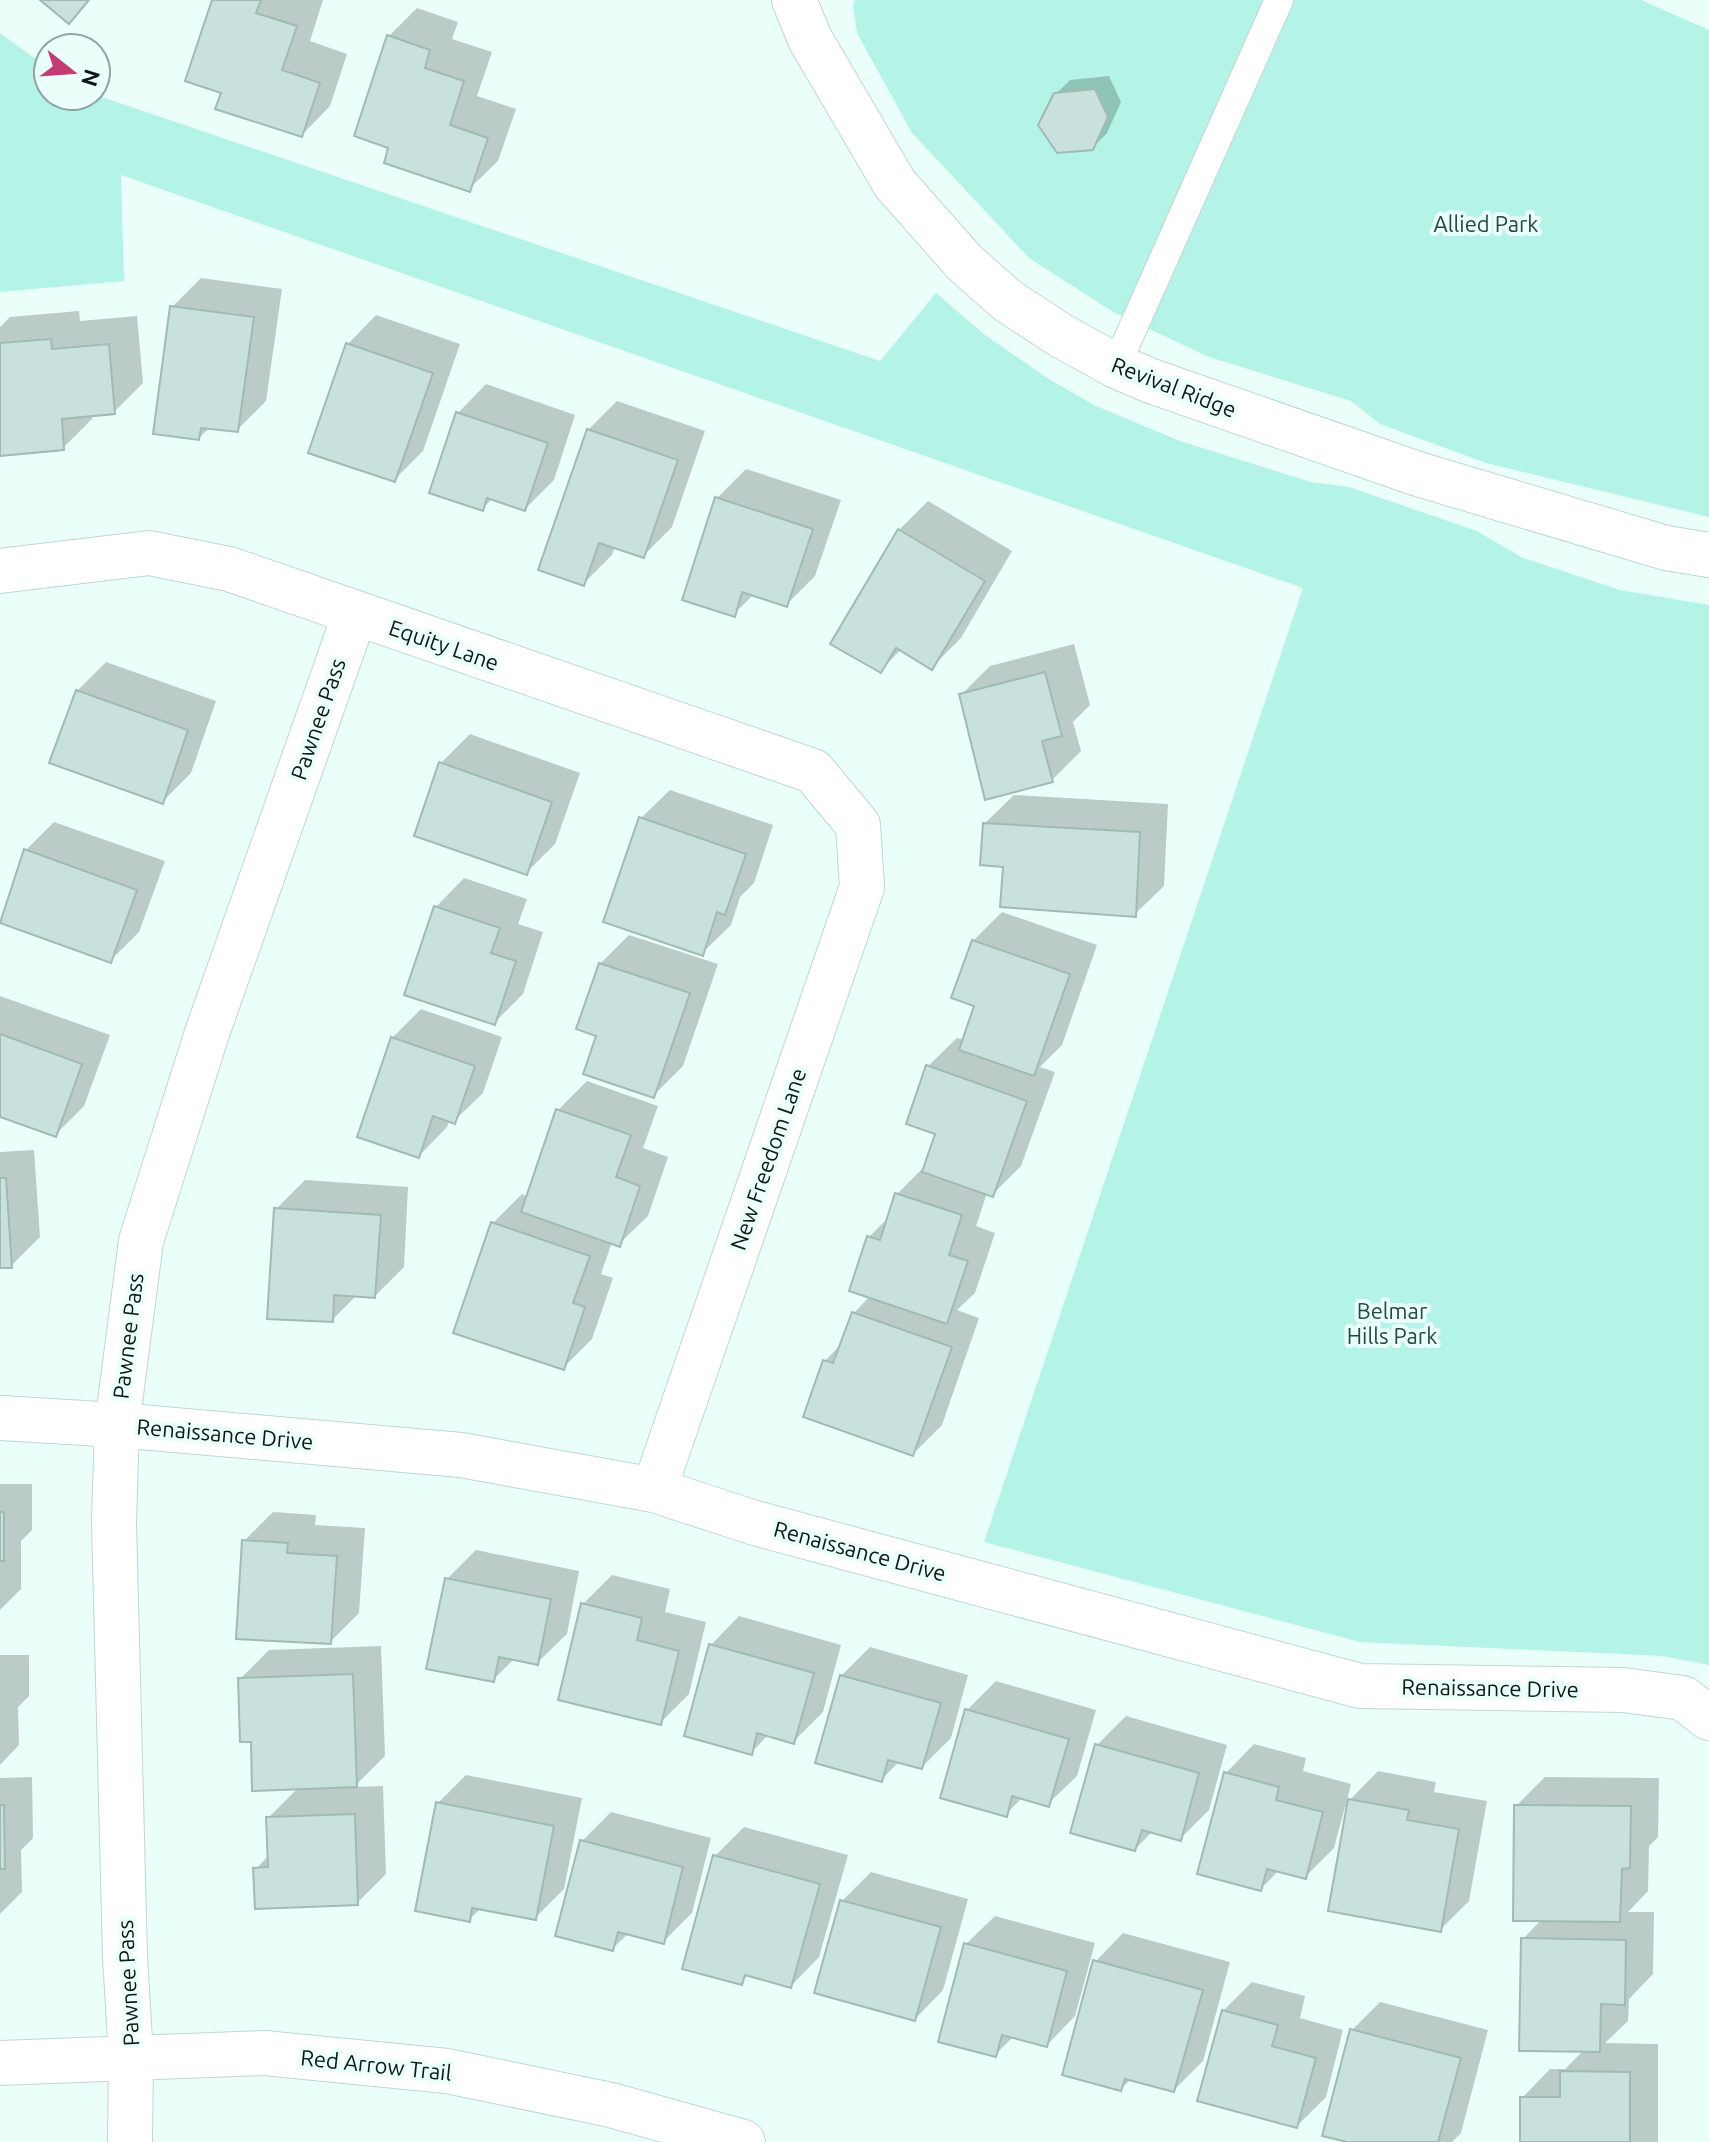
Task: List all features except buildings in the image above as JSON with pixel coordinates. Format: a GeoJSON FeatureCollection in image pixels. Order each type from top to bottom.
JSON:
{"type":"FeatureCollection","features":[{"type":"Feature","properties":{"kind":"street","name":"Revival Ridge"},"geometry":{"type":"LineString","coordinates":[[794,0],[810,39],[895,184],[965,263],[1008,301],[1060,335],[1116,366],[1418,474],[1666,548],[1709,555]]}},
{"type":"Feature","properties":{"kind":"street","name":"Equity Lane"},"geometry":{"type":"LineString","coordinates":[[0,571],[149,553],[229,569],[813,771],[858,825]]}},
{"type":"Feature","properties":{"kind":"street","name":"Pawnee Pass"},"geometry":{"type":"LineString","coordinates":[[130,2142],[131,2057],[125,1957],[115,1553],[117,1425],[141,1241],[207,1033],[355,614]]}},
{"type":"Feature","properties":{"kind":"street","name":"New Freedom Lane"},"geometry":{"type":"LineString","coordinates":[[654,1490],[862,887],[858,825]]}},
{"type":"Feature","properties":{"kind":"street","name":"Renaissance Drive"},"geometry":{"type":"LineString","coordinates":[[0,1418],[461,1455],[654,1490],[770,1527],[1360,1686],[1623,1690],[1683,1698],[1709,1718]]}},
{"type":"Feature","properties":{"kind":"street","name":"Red Arrow Trail"},"geometry":{"type":"LineString","coordinates":[[0,2063],[265,2053],[447,2071],[611,2105],[743,2142]]}},
{"type":"Feature","properties":{"kind":"lane"},"geometry":{"type":"LineString","coordinates":[[1116,366],[1279,0]]}},
{"type":"Feature","properties":{"kind":"green space","name":"Allied Park"},"geometry":{"type":"Polygon","coordinates":[[[855,0],[1641,0],[1709,30],[1709,517],[1486,463],[1380,424],[1351,401],[1209,357],[1113,312],[1029,258],[912,133],[857,33],[855,0]]]}},
{"type":"Feature","properties":{"kind":"green space","name":"Belmar Hills Park"},"geometry":{"type":"Polygon","coordinates":[[[0,33],[32,56],[32,112],[112,112],[112,100],[880,361],[936,293],[985,335],[1049,379],[1094,405],[1180,441],[1311,482],[1349,487],[1477,531],[1521,557],[1620,590],[1709,605],[1709,1665],[1662,1656],[1360,1642],[984,1542],[1303,588],[121,175],[124,281],[0,292],[0,33]]]}}]}
